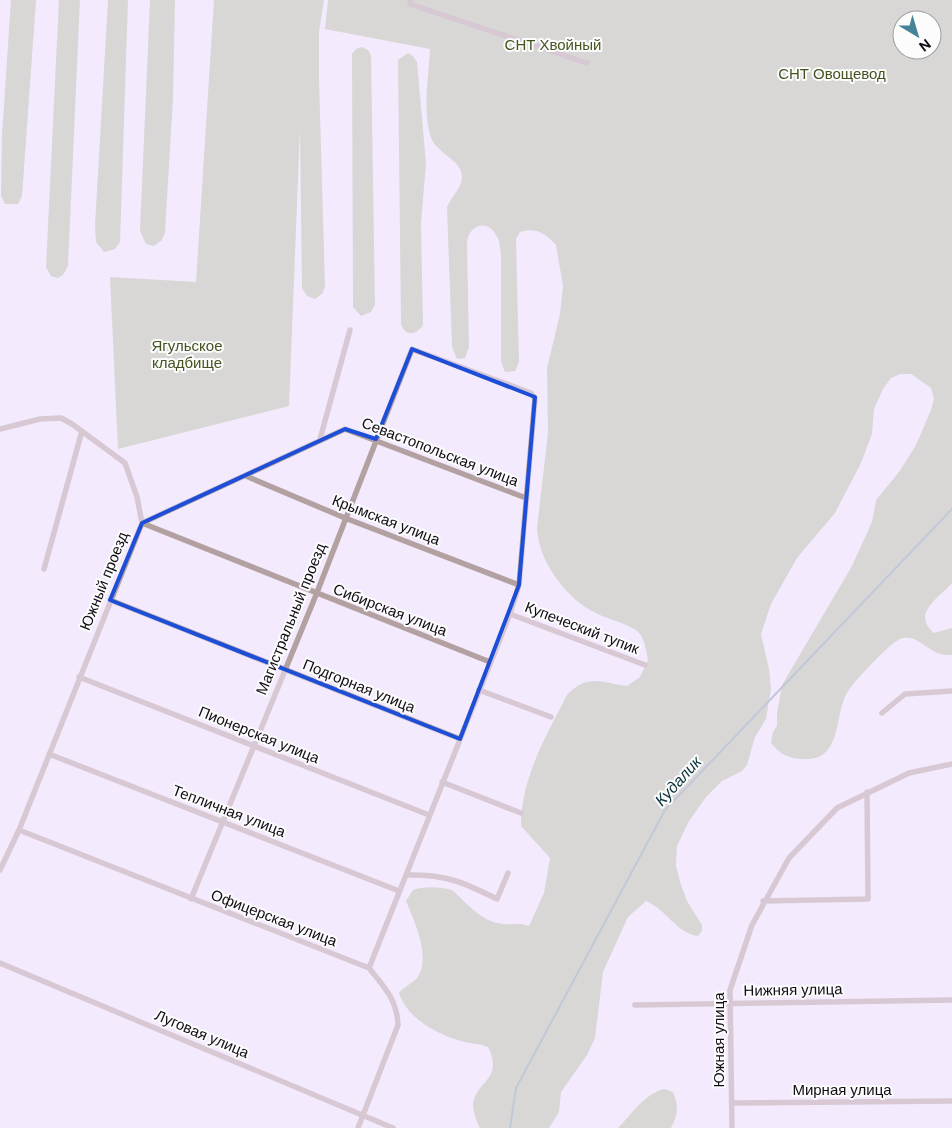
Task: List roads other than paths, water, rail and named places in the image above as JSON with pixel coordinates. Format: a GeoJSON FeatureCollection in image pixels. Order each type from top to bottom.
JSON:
{"type":"FeatureCollection","features":[{"type":"Feature","properties":{"kind":"street"},"geometry":{"type":"LineString","coordinates":[[411,0],[410,4],[587,63]]}},
{"type":"Feature","properties":{"kind":"street"},"geometry":{"type":"LineString","coordinates":[[320,439],[350,330]]}},
{"type":"Feature","properties":{"kind":"street","name":"Магистральный проезд"},"geometry":{"type":"LineString","coordinates":[[191,899],[316,595],[412,349],[480,373],[535,396],[526,498]]}},
{"type":"Feature","properties":{"kind":"street"},"geometry":{"type":"LineString","coordinates":[[0,429],[40,419],[54,418],[65,420],[82,431],[125,463],[135,490],[142,524]]}},
{"type":"Feature","properties":{"kind":"street","name":"Южный проезд"},"geometry":{"type":"LineString","coordinates":[[0,870],[20,830],[79,677],[142,524],[246,476],[320,439],[345,429]]}},
{"type":"Feature","properties":{"kind":"street","name":"Севастопольская улица"},"geometry":{"type":"LineString","coordinates":[[345,429],[376,439],[526,498]]}},
{"type":"Feature","properties":{"kind":"street"},"geometry":{"type":"LineString","coordinates":[[44,569],[82,431]]}},
{"type":"Feature","properties":{"kind":"street","name":"Крымская улица"},"geometry":{"type":"LineString","coordinates":[[246,476],[345,518],[519,585]]}},
{"type":"Feature","properties":{"kind":"street"},"geometry":{"type":"LineString","coordinates":[[358,1128],[398,1024],[394,1001],[368,968],[510,614],[519,585],[526,498]]}},
{"type":"Feature","properties":{"kind":"street","name":"Сибирская улица"},"geometry":{"type":"LineString","coordinates":[[142,524],[316,595],[490,662]]}},
{"type":"Feature","properties":{"kind":"street","name":"Подгорная улица"},"geometry":{"type":"LineString","coordinates":[[110,600],[460,739]]}},
{"type":"Feature","properties":{"kind":"street","name":"Купеческий тупик"},"geometry":{"type":"LineString","coordinates":[[510,614],[645,665]]}},
{"type":"Feature","properties":{"kind":"street","name":"Пионерская улица"},"geometry":{"type":"LineString","coordinates":[[79,677],[429,815]]}},
{"type":"Feature","properties":{"kind":"street"},"geometry":{"type":"LineString","coordinates":[[479,690],[551,717]]}},
{"type":"Feature","properties":{"kind":"street"},"geometry":{"type":"LineString","coordinates":[[882,713],[905,694],[952,691]]}},
{"type":"Feature","properties":{"kind":"street","name":"Тепличная улица"},"geometry":{"type":"LineString","coordinates":[[49,754],[399,891]]}},
{"type":"Feature","properties":{"kind":"street","name":"Южная улица"},"geometry":{"type":"LineString","coordinates":[[732,1128],[730,990],[752,925],[789,858],[837,808],[910,773],[952,764]]}},
{"type":"Feature","properties":{"kind":"street"},"geometry":{"type":"LineString","coordinates":[[442,782],[521,813]]}},
{"type":"Feature","properties":{"kind":"street"},"geometry":{"type":"LineString","coordinates":[[764,901],[868,899],[867,792]]}},
{"type":"Feature","properties":{"kind":"street","name":"Офицерская улица"},"geometry":{"type":"LineString","coordinates":[[20,830],[368,968]]}},
{"type":"Feature","properties":{"kind":"street"},"geometry":{"type":"LineString","coordinates":[[406,876],[425,875],[460,881],[496,899],[508,873]]}},
{"type":"Feature","properties":{"kind":"street","name":"Луговая улица"},"geometry":{"type":"LineString","coordinates":[[0,963],[393,1128]]}},
{"type":"Feature","properties":{"kind":"street","name":"Нижняя улица"},"geometry":{"type":"LineString","coordinates":[[635,1005],[952,1000]]}},
{"type":"Feature","properties":{"kind":"street","name":"Мирная улица"},"geometry":{"type":"LineString","coordinates":[[732,1103],[952,1101]]}},
{"type":"Feature","properties":{"kind":"waterway","name":"Кудалик"},"geometry":{"type":"LineString","coordinates":[[510,1128],[516,1088],[665,810],[952,509]]}},
{"type":"Feature","properties":{"kind":"park label","name":"СНТ Хвойный"},"geometry":{"type":"Point","coordinates":[553,45]}},
{"type":"Feature","properties":{"kind":"park label","name":"СНТ Овощевод"},"geometry":{"type":"Point","coordinates":[832,74]}},
{"type":"Feature","properties":{"kind":"park label","name":"Ягульское кладбище"},"geometry":{"type":"Point","coordinates":[187,354]}}]}
